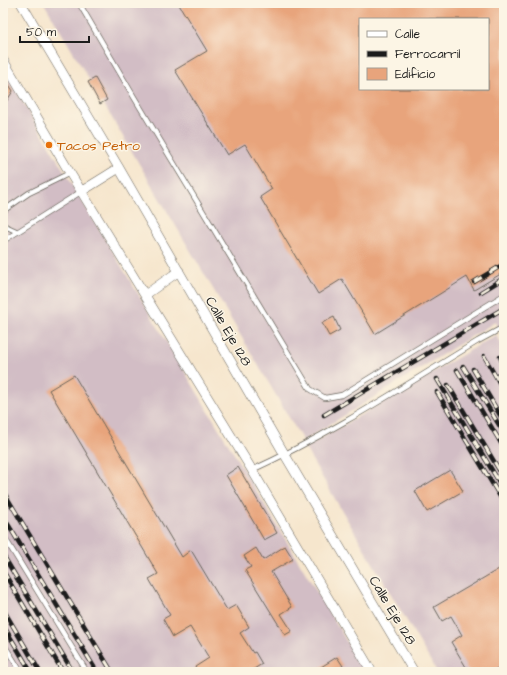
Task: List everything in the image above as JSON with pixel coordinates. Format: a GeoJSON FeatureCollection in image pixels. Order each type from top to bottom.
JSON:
{"type":"FeatureCollection","features":[{"type":"Feature","properties":{"kind":"street","name":"Calle Eje 128"},"geometry":{"type":"LineString","coordinates":[[21,3],[119,168],[285,455],[414,672]]}},
{"type":"Feature","properties":{"kind":"street"},"geometry":{"type":"LineString","coordinates":[[3,60],[70,173],[252,470],[372,672]]}},
{"type":"Feature","properties":{"kind":"street"},"geometry":{"type":"LineString","coordinates":[[82,191],[119,168]]}},
{"type":"Feature","properties":{"kind":"street"},"geometry":{"type":"LineString","coordinates":[[145,294],[179,271]]}},
{"type":"Feature","properties":{"kind":"lane"},"geometry":{"type":"LineString","coordinates":[[79,3],[310,389],[325,398],[342,394],[504,295]]}},
{"type":"Feature","properties":{"kind":"lane"},"geometry":{"type":"LineString","coordinates":[[3,211],[29,193],[70,173]]}},
{"type":"Feature","properties":{"kind":"lane"},"geometry":{"type":"LineString","coordinates":[[3,241],[82,191]]}},
{"type":"Feature","properties":{"kind":"lane"},"geometry":{"type":"LineString","coordinates":[[3,224],[18,232]]}},
{"type":"Feature","properties":{"kind":"lane"},"geometry":{"type":"LineString","coordinates":[[252,470],[285,455],[320,436],[478,341],[504,327]]}},
{"type":"Feature","properties":{"kind":"lane"},"geometry":{"type":"LineString","coordinates":[[3,534],[87,672]]}},
{"type":"Feature","properties":{"kind":"lane"},"geometry":{"type":"LineString","coordinates":[[3,643],[21,672]]}},
{"type":"Feature","properties":{"kind":"shaded area"},"geometry":{"type":"Polygon","coordinates":[[[44,3],[504,3],[504,336],[495,322],[303,441],[44,3]]]}},
{"type":"Feature","properties":{"kind":"shaded area"},"geometry":{"type":"Polygon","coordinates":[[[3,69],[365,672],[3,672],[3,69]]]}},
{"type":"Feature","properties":{"kind":"shaded area"},"geometry":{"type":"Polygon","coordinates":[[[496,335],[504,347],[504,672],[437,672],[305,448],[496,335]]]}},
{"type":"Feature","properties":{"kind":"building"},"geometry":{"type":"Polygon","coordinates":[[[178,3],[504,3],[504,272],[474,290],[467,277],[375,334],[342,279],[318,294],[260,197],[272,189],[245,144],[227,155],[175,70],[207,51],[178,3]]]}},
{"type":"Feature","properties":{"kind":"building"},"geometry":{"type":"Polygon","coordinates":[[[95,78],[107,100],[100,104],[88,82],[95,78]]]}},
{"type":"Feature","properties":{"kind":"building"},"geometry":{"type":"Polygon","coordinates":[[[6,80],[13,91],[3,107],[3,88],[6,80]]]}},
{"type":"Feature","properties":{"kind":"building"},"geometry":{"type":"Polygon","coordinates":[[[334,317],[340,330],[329,336],[322,323],[334,317]]]}},
{"type":"Feature","properties":{"kind":"building"},"geometry":{"type":"Polygon","coordinates":[[[74,375],[182,557],[191,550],[227,610],[236,605],[249,627],[240,633],[253,653],[255,652],[262,664],[249,672],[198,672],[195,667],[209,658],[190,627],[173,637],[163,619],[170,615],[149,579],[158,574],[49,390],[74,375]]]}},
{"type":"Feature","properties":{"kind":"building"},"geometry":{"type":"Polygon","coordinates":[[[238,467],[277,533],[264,540],[226,475],[238,467]]]}},
{"type":"Feature","properties":{"kind":"building"},"geometry":{"type":"Polygon","coordinates":[[[450,470],[463,491],[427,512],[415,491],[450,470]]]}},
{"type":"Feature","properties":{"kind":"building"},"geometry":{"type":"Polygon","coordinates":[[[285,546],[293,559],[271,572],[292,607],[281,614],[292,631],[285,635],[245,570],[251,567],[244,556],[256,548],[263,560],[285,546]]]}},
{"type":"Feature","properties":{"kind":"building"},"geometry":{"type":"Polygon","coordinates":[[[504,566],[504,664],[491,672],[484,672],[482,669],[477,672],[469,672],[451,642],[462,635],[451,616],[442,621],[434,607],[504,566]]]}},
{"type":"Feature","properties":{"kind":"building"},"geometry":{"type":"Polygon","coordinates":[[[337,657],[343,666],[334,672],[313,672],[337,657]]]}},
{"type":"Feature","properties":{"kind":"railway"},"geometry":{"type":"LineString","coordinates":[[474,282],[504,264]]}},
{"type":"Feature","properties":{"kind":"railway"},"geometry":{"type":"LineString","coordinates":[[481,292],[504,278]]}},
{"type":"Feature","properties":{"kind":"railway"},"geometry":{"type":"LineString","coordinates":[[324,415],[504,308]]}},
{"type":"Feature","properties":{"kind":"railway"},"geometry":{"type":"LineString","coordinates":[[484,356],[504,391]]}},
{"type":"Feature","properties":{"kind":"railway"},"geometry":{"type":"LineString","coordinates":[[500,357],[504,365]]}},
{"type":"Feature","properties":{"kind":"railway"},"geometry":{"type":"LineString","coordinates":[[463,366],[504,433]]}},
{"type":"Feature","properties":{"kind":"railway"},"geometry":{"type":"LineString","coordinates":[[473,369],[504,422]]}},
{"type":"Feature","properties":{"kind":"railway"},"geometry":{"type":"LineString","coordinates":[[457,370],[504,448]]}},
{"type":"Feature","properties":{"kind":"railway"},"geometry":{"type":"LineString","coordinates":[[437,379],[504,490]]}},
{"type":"Feature","properties":{"kind":"railway"},"geometry":{"type":"LineString","coordinates":[[448,385],[504,478]]}},
{"type":"Feature","properties":{"kind":"railway"},"geometry":{"type":"LineString","coordinates":[[437,392],[504,503]]}},
{"type":"Feature","properties":{"kind":"railway"},"geometry":{"type":"LineString","coordinates":[[3,491],[112,672]]}},
{"type":"Feature","properties":{"kind":"railway"},"geometry":{"type":"LineString","coordinates":[[3,516],[97,672]]}},
{"type":"Feature","properties":{"kind":"railway"},"geometry":{"type":"LineString","coordinates":[[3,555],[73,672]]}},
{"type":"Feature","properties":{"kind":"railway"},"geometry":{"type":"LineString","coordinates":[[3,571],[63,672]]}},
{"type":"Feature","properties":{"kind":"railway"},"geometry":{"type":"LineString","coordinates":[[3,609],[40,672]]}},
{"type":"Feature","properties":{"kind":"railway"},"geometry":{"type":"LineString","coordinates":[[3,625],[31,672]]}},
{"type":"Feature","properties":{"kind":"railway"},"geometry":{"type":"LineString","coordinates":[[3,664],[8,672]]}},
{"type":"Feature","properties":{"kind":"place","name":"Tacos Petro"},"geometry":{"type":"Point","coordinates":[49,145]}}]}
